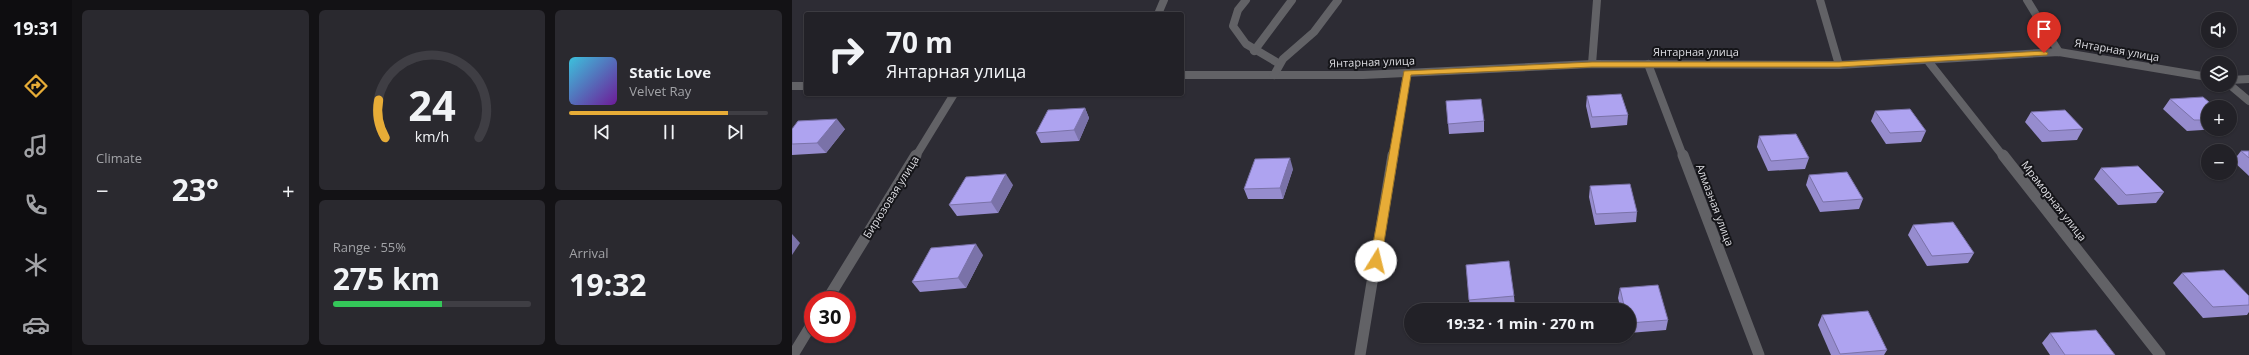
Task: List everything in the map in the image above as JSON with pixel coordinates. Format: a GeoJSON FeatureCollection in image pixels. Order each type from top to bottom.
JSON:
{"type":"FeatureCollection","features":[{"type":"Feature","properties":{"kind":"street"},"geometry":{"type":"LineString","coordinates":[[1159,12],[1164,0]]}},
{"type":"Feature","properties":{"kind":"street"},"geometry":{"type":"LineString","coordinates":[[1246,0],[1238,10],[1233,26],[1239,38],[1254,51],[1278,63]]}},
{"type":"Feature","properties":{"kind":"street"},"geometry":{"type":"LineString","coordinates":[[1254,51],[1258,43],[1273,27],[1292,0]]}},
{"type":"Feature","properties":{"kind":"street"},"geometry":{"type":"LineString","coordinates":[[1274,75],[1278,63],[1283,56],[1306,41],[1327,17],[1338,0]]}},
{"type":"Feature","properties":{"kind":"street"},"geometry":{"type":"LineString","coordinates":[[1592,64],[1597,0]]}},
{"type":"Feature","properties":{"kind":"street"},"geometry":{"type":"LineString","coordinates":[[1820,0],[1839,65]]}},
{"type":"Feature","properties":{"kind":"street"},"geometry":{"type":"LineString","coordinates":[[2027,0],[2059,52]]}},
{"type":"Feature","properties":{"kind":"street","name":"Янтарная улица"},"geometry":{"type":"LineString","coordinates":[[1184,75],[1407,73],[1592,64],[1839,65],[1928,61],[2059,52],[2201,76]]}},
{"type":"Feature","properties":{"kind":"street","name":"Мраморная улица"},"geometry":{"type":"LineString","coordinates":[[1928,61],[2160,355]]}},
{"type":"Feature","properties":{"kind":"street","name":"Алмазная улица"},"geometry":{"type":"LineString","coordinates":[[1648,64],[1759,355]]}},
{"type":"Feature","properties":{"kind":"street"},"geometry":{"type":"LineString","coordinates":[[1360,355],[1407,73]]}},
{"type":"Feature","properties":{"kind":"street"},"geometry":{"type":"LineString","coordinates":[[2237,80],[2249,79]]}},
{"type":"Feature","properties":{"kind":"street"},"geometry":{"type":"LineString","coordinates":[[792,86],[804,86]]}},
{"type":"Feature","properties":{"kind":"street"},"geometry":{"type":"LineString","coordinates":[[2237,91],[2249,101]]}},
{"type":"Feature","properties":{"kind":"street","name":"Бирюзовая улица"},"geometry":{"type":"LineString","coordinates":[[833,291],[953,96]]}},
{"type":"Feature","properties":{"kind":"street"},"geometry":{"type":"LineString","coordinates":[[793,355],[804,337]]}},
{"type":"Feature","properties":{"kind":"building"},"geometry":{"type":"Polygon","coordinates":[[[1621,94],[1628,115],[1592,117],[1587,96],[1621,94]]]}},
{"type":"Feature","properties":{"kind":"building"},"geometry":{"type":"Polygon","coordinates":[[[2203,97],[2207,100],[2201,100],[2201,120],[2194,120],[2170,99],[2203,97]]]}},
{"type":"Feature","properties":{"kind":"building"},"geometry":{"type":"Polygon","coordinates":[[[1481,99],[1484,121],[1448,124],[1446,101],[1481,99]]]}},
{"type":"Feature","properties":{"kind":"building"},"geometry":{"type":"Polygon","coordinates":[[[1085,108],[1074,130],[1036,133],[1048,110],[1085,108]]]}},
{"type":"Feature","properties":{"kind":"building"},"geometry":{"type":"Polygon","coordinates":[[[1910,109],[1926,131],[1890,133],[1875,111],[1910,109]]]}},
{"type":"Feature","properties":{"kind":"building"},"geometry":{"type":"Polygon","coordinates":[[[2065,110],[2083,129],[2049,131],[2031,112],[2065,110]]]}},
{"type":"Feature","properties":{"kind":"building"},"geometry":{"type":"Polygon","coordinates":[[[837,119],[817,143],[792,144],[792,129],[798,121],[837,119]]]}},
{"type":"Feature","properties":{"kind":"building"},"geometry":{"type":"Polygon","coordinates":[[[1796,134],[1809,158],[1771,161],[1759,136],[1796,134]]]}},
{"type":"Feature","properties":{"kind":"building"},"geometry":{"type":"Polygon","coordinates":[[[2241,151],[2249,151],[2249,158],[2241,151]]]}},
{"type":"Feature","properties":{"kind":"building"},"geometry":{"type":"Polygon","coordinates":[[[1290,158],[1280,188],[1244,189],[1255,159],[1290,158]]]}},
{"type":"Feature","properties":{"kind":"building"},"geometry":{"type":"Polygon","coordinates":[[[2138,166],[2164,192],[2126,195],[2101,168],[2138,166]]]}},
{"type":"Feature","properties":{"kind":"building"},"geometry":{"type":"Polygon","coordinates":[[[1847,172],[1863,199],[1823,202],[1809,175],[1847,172]]]}},
{"type":"Feature","properties":{"kind":"building"},"geometry":{"type":"Polygon","coordinates":[[[1006,174],[991,202],[949,205],[966,177],[1006,174]]]}},
{"type":"Feature","properties":{"kind":"building"},"geometry":{"type":"Polygon","coordinates":[[[1630,184],[1637,212],[1596,214],[1590,186],[1630,184]]]}},
{"type":"Feature","properties":{"kind":"building"},"geometry":{"type":"Polygon","coordinates":[[[1953,222],[1974,253],[1932,256],[1913,225],[1953,222]]]}},
{"type":"Feature","properties":{"kind":"building"},"geometry":{"type":"Polygon","coordinates":[[[976,244],[958,278],[912,282],[931,248],[976,244]]]}},
{"type":"Feature","properties":{"kind":"building"},"geometry":{"type":"Polygon","coordinates":[[[1509,261],[1514,296],[1469,300],[1466,265],[1509,261]]]}},
{"type":"Feature","properties":{"kind":"building"},"geometry":{"type":"Polygon","coordinates":[[[2224,270],[2249,296],[2249,305],[2213,307],[2182,273],[2224,270]]]}},
{"type":"Feature","properties":{"kind":"building"},"geometry":{"type":"Polygon","coordinates":[[[1658,285],[1668,320],[1636,322],[1636,303],[1623,303],[1620,288],[1658,285]]]}},
{"type":"Feature","properties":{"kind":"building"},"geometry":{"type":"Polygon","coordinates":[[[1868,311],[1887,350],[1840,354],[1822,315],[1868,311]]]}},
{"type":"Feature","properties":{"kind":"building"},"geometry":{"type":"Polygon","coordinates":[[[2096,330],[2115,355],[2065,355],[2050,333],[2096,330]]]}},
{"type":"Feature","properties":{"kind":"route"},"geometry":{"type":"LineString","coordinates":[[1376,261],[1407,73],[1592,64],[1839,65],[1928,61],[2044,53]]}}]}
